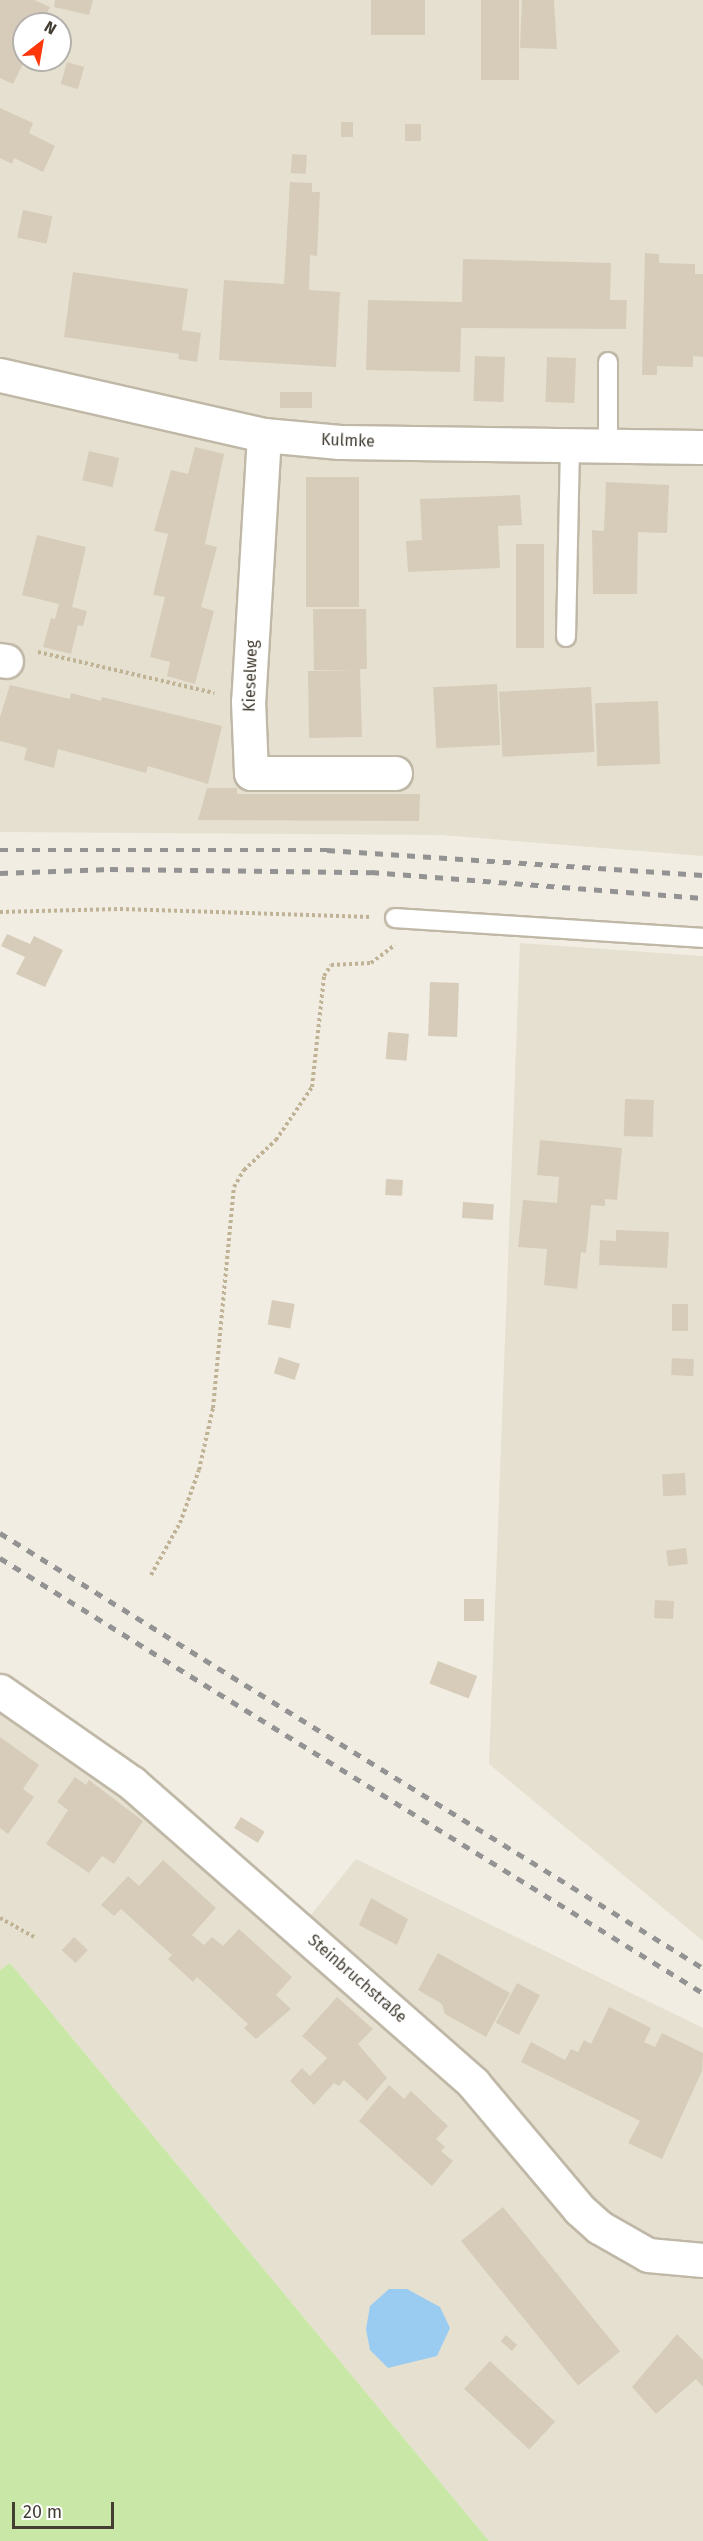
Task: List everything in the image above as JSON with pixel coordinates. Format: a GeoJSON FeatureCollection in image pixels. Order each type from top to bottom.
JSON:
{"type":"FeatureCollection","features":[{"type":"Feature","properties":{"kind":"street","name":"Kulmke"},"geometry":{"type":"LineString","coordinates":[[0,375],[264,435],[340,442],[703,447]]}},
{"type":"Feature","properties":{"kind":"street","name":"Kieselweg"},"geometry":{"type":"LineString","coordinates":[[264,435],[248,701],[251,773],[395,773]]}},
{"type":"Feature","properties":{"kind":"street","name":"Steinbruchstraße"},"geometry":{"type":"LineString","coordinates":[[0,1691],[132,1783],[464,2075],[598,2227],[648,2255],[703,2260]]}},
{"type":"Feature","properties":{"kind":"lane"},"geometry":{"type":"LineString","coordinates":[[608,362],[608,444]]}},
{"type":"Feature","properties":{"kind":"lane"},"geometry":{"type":"LineString","coordinates":[[566,637],[570,444]]}},
{"type":"Feature","properties":{"kind":"lane"},"geometry":{"type":"LineString","coordinates":[[403,919],[703,938]]}},
{"type":"Feature","properties":{"kind":"path"},"geometry":{"type":"LineString","coordinates":[[3,660],[22,648],[248,701]]}},
{"type":"Feature","properties":{"kind":"path"},"geometry":{"type":"LineString","coordinates":[[0,912],[120,909],[403,919],[392,950],[371,963],[331,965],[324,976],[312,1088],[276,1140],[244,1170],[234,1187],[213,1408],[199,1470],[180,1523],[151,1575]]}},
{"type":"Feature","properties":{"kind":"path"},"geometry":{"type":"LineString","coordinates":[[0,1918],[34,1937]]}},
{"type":"Feature","properties":{"kind":"shaded area"},"geometry":{"type":"Polygon","coordinates":[[[0,0],[703,0],[703,856],[440,835],[0,832],[0,0]]]}},
{"type":"Feature","properties":{"kind":"shaded area"},"geometry":{"type":"Polygon","coordinates":[[[520,943],[703,956],[703,1941],[489,1764],[520,943]]]}},
{"type":"Feature","properties":{"kind":"shaded area"},"geometry":{"type":"Polygon","coordinates":[[[0,1697],[297,1932],[356,1859],[703,2028],[703,2541],[489,2541],[10,1963],[0,1970],[0,1697]]]}},
{"type":"Feature","properties":{"kind":"green space"},"geometry":{"type":"Polygon","coordinates":[[[10,1963],[489,2541],[0,2541],[0,1970],[10,1963]]]}},
{"type":"Feature","properties":{"kind":"water"},"geometry":{"type":"Polygon","coordinates":[[[389,2289],[407,2289],[440,2307],[450,2328],[437,2356],[388,2368],[370,2350],[366,2329],[370,2306],[389,2289]]]}},
{"type":"Feature","properties":{"kind":"building"},"geometry":{"type":"Polygon","coordinates":[[[0,0],[34,0],[50,7],[48,12],[12,12],[12,72],[19,72],[13,84],[0,78],[0,0]]]}},
{"type":"Feature","properties":{"kind":"building"},"geometry":{"type":"Polygon","coordinates":[[[55,0],[93,0],[89,15],[54,7],[55,0]]]}},
{"type":"Feature","properties":{"kind":"building"},"geometry":{"type":"Polygon","coordinates":[[[371,0],[425,0],[425,35],[371,35],[371,0]]]}},
{"type":"Feature","properties":{"kind":"building"},"geometry":{"type":"Polygon","coordinates":[[[481,0],[519,0],[519,80],[481,80],[481,0]]]}},
{"type":"Feature","properties":{"kind":"building"},"geometry":{"type":"Polygon","coordinates":[[[522,0],[554,0],[557,49],[520,48],[522,0]]]}},
{"type":"Feature","properties":{"kind":"building"},"geometry":{"type":"Polygon","coordinates":[[[72,63],[84,67],[78,89],[61,84],[64,72],[72,72],[72,63]]]}},
{"type":"Feature","properties":{"kind":"building"},"geometry":{"type":"Polygon","coordinates":[[[0,108],[33,123],[29,133],[55,146],[43,172],[14,158],[12,164],[0,158],[0,108]]]}},
{"type":"Feature","properties":{"kind":"building"},"geometry":{"type":"Polygon","coordinates":[[[341,122],[353,122],[353,137],[341,137],[341,122]]]}},
{"type":"Feature","properties":{"kind":"building"},"geometry":{"type":"Polygon","coordinates":[[[405,124],[421,124],[421,141],[405,141],[405,124]]]}},
{"type":"Feature","properties":{"kind":"building"},"geometry":{"type":"Polygon","coordinates":[[[292,154],[307,155],[306,174],[291,173],[292,154]]]}},
{"type":"Feature","properties":{"kind":"building"},"geometry":{"type":"Polygon","coordinates":[[[290,182],[312,183],[312,192],[320,192],[317,256],[310,255],[309,290],[340,292],[336,367],[219,360],[224,280],[284,284],[290,182]]]}},
{"type":"Feature","properties":{"kind":"building"},"geometry":{"type":"Polygon","coordinates":[[[23,210],[52,216],[47,244],[17,237],[23,210]]]}},
{"type":"Feature","properties":{"kind":"building"},"geometry":{"type":"Polygon","coordinates":[[[645,253],[659,254],[659,263],[695,264],[695,274],[703,274],[703,357],[693,356],[693,367],[657,366],[657,375],[642,375],[645,253]]]}},
{"type":"Feature","properties":{"kind":"building"},"geometry":{"type":"Polygon","coordinates":[[[463,259],[611,263],[610,300],[627,300],[626,329],[461,328],[460,372],[366,370],[368,300],[462,302],[463,259]]]}},
{"type":"Feature","properties":{"kind":"building"},"geometry":{"type":"Polygon","coordinates":[[[73,272],[188,289],[182,330],[201,333],[197,362],[178,359],[179,354],[64,337],[73,272]]]}},
{"type":"Feature","properties":{"kind":"building"},"geometry":{"type":"Polygon","coordinates":[[[475,356],[505,357],[503,402],[473,401],[475,356]]]}},
{"type":"Feature","properties":{"kind":"building"},"geometry":{"type":"Polygon","coordinates":[[[547,357],[576,358],[574,403],[545,402],[547,357]]]}},
{"type":"Feature","properties":{"kind":"building"},"geometry":{"type":"Polygon","coordinates":[[[280,392],[312,392],[312,408],[280,408],[280,392]]]}},
{"type":"Feature","properties":{"kind":"building"},"geometry":{"type":"Polygon","coordinates":[[[195,447],[224,454],[205,544],[217,547],[201,607],[214,611],[195,684],[167,676],[170,662],[150,657],[165,597],[153,595],[168,534],[154,531],[171,470],[188,474],[195,447]]]}},
{"type":"Feature","properties":{"kind":"building"},"geometry":{"type":"Polygon","coordinates":[[[89,451],[119,458],[112,487],[82,480],[89,451]]]}},
{"type":"Feature","properties":{"kind":"building"},"geometry":{"type":"Polygon","coordinates":[[[306,477],[359,477],[359,607],[306,607],[306,477]]]}},
{"type":"Feature","properties":{"kind":"building"},"geometry":{"type":"Polygon","coordinates":[[[606,482],[669,485],[667,533],[638,532],[637,594],[593,594],[592,530],[604,531],[606,482]]]}},
{"type":"Feature","properties":{"kind":"building"},"geometry":{"type":"Polygon","coordinates":[[[520,495],[522,525],[498,526],[500,568],[408,572],[406,541],[422,540],[420,499],[520,495]]]}},
{"type":"Feature","properties":{"kind":"building"},"geometry":{"type":"Polygon","coordinates":[[[37,535],[86,547],[72,607],[87,611],[83,626],[78,625],[71,654],[43,647],[51,618],[55,619],[59,604],[22,595],[37,535]]]}},
{"type":"Feature","properties":{"kind":"building"},"geometry":{"type":"Polygon","coordinates":[[[516,544],[544,544],[544,648],[516,648],[516,544]]]}},
{"type":"Feature","properties":{"kind":"building"},"geometry":{"type":"Polygon","coordinates":[[[313,609],[366,609],[367,669],[360,669],[362,737],[309,738],[308,671],[357,670],[314,670],[313,609]]]}},
{"type":"Feature","properties":{"kind":"building"},"geometry":{"type":"Polygon","coordinates":[[[497,684],[500,745],[436,748],[433,687],[497,684]]]}},
{"type":"Feature","properties":{"kind":"building"},"geometry":{"type":"Polygon","coordinates":[[[10,685],[70,699],[71,693],[101,701],[102,697],[222,726],[208,784],[148,766],[146,773],[58,749],[54,768],[24,760],[27,748],[0,741],[0,717],[10,685]]]}},
{"type":"Feature","properties":{"kind":"building"},"geometry":{"type":"Polygon","coordinates":[[[591,687],[594,752],[503,757],[499,692],[591,687]]]}},
{"type":"Feature","properties":{"kind":"building"},"geometry":{"type":"Polygon","coordinates":[[[658,701],[660,764],[597,766],[595,703],[658,701]]]}},
{"type":"Feature","properties":{"kind":"building"},"geometry":{"type":"Polygon","coordinates":[[[207,788],[237,788],[237,794],[420,794],[419,821],[198,820],[207,788]]]}},
{"type":"Feature","properties":{"kind":"building"},"geometry":{"type":"Polygon","coordinates":[[[7,934],[30,944],[34,936],[63,950],[45,987],[16,974],[25,957],[1,946],[7,934]]]}},
{"type":"Feature","properties":{"kind":"building"},"geometry":{"type":"Polygon","coordinates":[[[430,982],[459,983],[457,1037],[428,1036],[430,982]]]}},
{"type":"Feature","properties":{"kind":"building"},"geometry":{"type":"Polygon","coordinates":[[[388,1032],[409,1034],[407,1061],[386,1059],[388,1032]]]}},
{"type":"Feature","properties":{"kind":"building"},"geometry":{"type":"Polygon","coordinates":[[[625,1099],[654,1100],[653,1137],[624,1136],[625,1099]]]}},
{"type":"Feature","properties":{"kind":"building"},"geometry":{"type":"Polygon","coordinates":[[[540,1140],[622,1148],[617,1200],[605,1199],[605,1206],[591,1205],[586,1253],[581,1252],[577,1289],[544,1285],[547,1249],[518,1247],[523,1200],[557,1203],[559,1177],[537,1175],[540,1140]]]}},
{"type":"Feature","properties":{"kind":"building"},"geometry":{"type":"Polygon","coordinates":[[[386,1179],[403,1180],[402,1196],[385,1195],[386,1179]]]}},
{"type":"Feature","properties":{"kind":"building"},"geometry":{"type":"Polygon","coordinates":[[[463,1202],[494,1204],[493,1220],[462,1218],[463,1202]]]}},
{"type":"Feature","properties":{"kind":"building"},"geometry":{"type":"Polygon","coordinates":[[[616,1230],[669,1232],[667,1268],[599,1265],[600,1240],[616,1241],[616,1230]]]}},
{"type":"Feature","properties":{"kind":"building"},"geometry":{"type":"Polygon","coordinates":[[[272,1300],[295,1304],[290,1329],[268,1325],[272,1300]]]}},
{"type":"Feature","properties":{"kind":"building"},"geometry":{"type":"Polygon","coordinates":[[[672,1304],[688,1304],[688,1331],[672,1331],[672,1304]]]}},
{"type":"Feature","properties":{"kind":"building"},"geometry":{"type":"Polygon","coordinates":[[[279,1357],[300,1364],[295,1380],[274,1373],[279,1357]]]}},
{"type":"Feature","properties":{"kind":"building"},"geometry":{"type":"Polygon","coordinates":[[[672,1358],[694,1359],[693,1376],[671,1375],[672,1358]]]}},
{"type":"Feature","properties":{"kind":"building"},"geometry":{"type":"Polygon","coordinates":[[[685,1473],[686,1495],[663,1496],[662,1474],[685,1473]]]}},
{"type":"Feature","properties":{"kind":"building"},"geometry":{"type":"Polygon","coordinates":[[[686,1548],[688,1564],[668,1566],[666,1550],[686,1548]]]}},
{"type":"Feature","properties":{"kind":"building"},"geometry":{"type":"Polygon","coordinates":[[[464,1599],[484,1599],[484,1621],[464,1621],[464,1599]]]}},
{"type":"Feature","properties":{"kind":"building"},"geometry":{"type":"Polygon","coordinates":[[[655,1600],[674,1601],[673,1619],[654,1618],[655,1600]]]}},
{"type":"Feature","properties":{"kind":"building"},"geometry":{"type":"Polygon","coordinates":[[[438,1661],[477,1676],[469,1698],[429,1683],[438,1661]]]}},
{"type":"Feature","properties":{"kind":"building"},"geometry":{"type":"Polygon","coordinates":[[[0,1737],[39,1765],[23,1789],[34,1797],[8,1834],[0,1828],[0,1737]]]}},
{"type":"Feature","properties":{"kind":"building"},"geometry":{"type":"Polygon","coordinates":[[[75,1777],[86,1785],[89,1780],[143,1821],[114,1864],[102,1856],[89,1873],[46,1844],[68,1810],[57,1802],[75,1777]]]}},
{"type":"Feature","properties":{"kind":"building"},"geometry":{"type":"Polygon","coordinates":[[[241,1817],[265,1832],[258,1843],[234,1828],[241,1817]]]}},
{"type":"Feature","properties":{"kind":"building"},"geometry":{"type":"Polygon","coordinates":[[[163,1860],[216,1908],[192,1935],[204,1945],[212,1937],[223,1946],[239,1929],[292,1977],[276,1995],[291,2009],[256,2039],[244,2028],[248,2024],[197,1977],[193,1982],[168,1959],[172,1955],[121,1909],[114,1916],[101,1905],[128,1876],[139,1886],[163,1860]]]}},
{"type":"Feature","properties":{"kind":"building"},"geometry":{"type":"Polygon","coordinates":[[[371,1898],[408,1919],[397,1945],[359,1925],[371,1898]]]}},
{"type":"Feature","properties":{"kind":"building"},"geometry":{"type":"Polygon","coordinates":[[[74,1937],[88,1950],[76,1963],[62,1950],[74,1937]]]}},
{"type":"Feature","properties":{"kind":"building"},"geometry":{"type":"Polygon","coordinates":[[[438,1953],[510,1993],[486,2037],[445,2014],[442,2004],[418,1990],[438,1953]]]}},
{"type":"Feature","properties":{"kind":"building"},"geometry":{"type":"Polygon","coordinates":[[[517,1983],[540,1995],[519,2035],[496,2023],[517,1983]]]}},
{"type":"Feature","properties":{"kind":"building"},"geometry":{"type":"Polygon","coordinates":[[[337,1997],[373,2029],[358,2044],[387,2078],[367,2101],[344,2080],[339,2086],[334,2083],[314,2105],[290,2081],[302,2068],[310,2076],[327,2058],[302,2036],[337,1997]]]}},
{"type":"Feature","properties":{"kind":"building"},"geometry":{"type":"Polygon","coordinates":[[[609,2007],[651,2028],[644,2042],[655,2047],[662,2033],[703,2053],[702,2071],[662,2159],[628,2143],[640,2121],[521,2062],[531,2042],[565,2060],[571,2049],[578,2052],[584,2040],[591,2044],[609,2007]]]}},
{"type":"Feature","properties":{"kind":"building"},"geometry":{"type":"Polygon","coordinates":[[[389,2085],[404,2099],[411,2091],[448,2126],[436,2139],[445,2147],[441,2151],[453,2161],[432,2186],[359,2121],[389,2085]]]}},
{"type":"Feature","properties":{"kind":"building"},"geometry":{"type":"Polygon","coordinates":[[[503,2207],[620,2352],[578,2386],[461,2241],[503,2207]]]}},
{"type":"Feature","properties":{"kind":"building"},"geometry":{"type":"Polygon","coordinates":[[[677,2334],[703,2360],[703,2387],[696,2379],[656,2414],[632,2387],[677,2334]]]}},
{"type":"Feature","properties":{"kind":"building"},"geometry":{"type":"Polygon","coordinates":[[[506,2335],[517,2345],[512,2351],[501,2341],[506,2335]]]}},
{"type":"Feature","properties":{"kind":"building"},"geometry":{"type":"Polygon","coordinates":[[[490,2361],[555,2422],[529,2449],[464,2389],[490,2361]]]}},
{"type":"Feature","properties":{"kind":"railway"},"geometry":{"type":"LineString","coordinates":[[0,850],[327,850],[703,875]]}},
{"type":"Feature","properties":{"kind":"railway"},"geometry":{"type":"LineString","coordinates":[[0,873],[110,869],[371,872],[703,898]]}},
{"type":"Feature","properties":{"kind":"railway"},"geometry":{"type":"LineString","coordinates":[[0,1533],[703,1968]]}},
{"type":"Feature","properties":{"kind":"railway"},"geometry":{"type":"LineString","coordinates":[[0,1558],[703,1993]]}}]}
